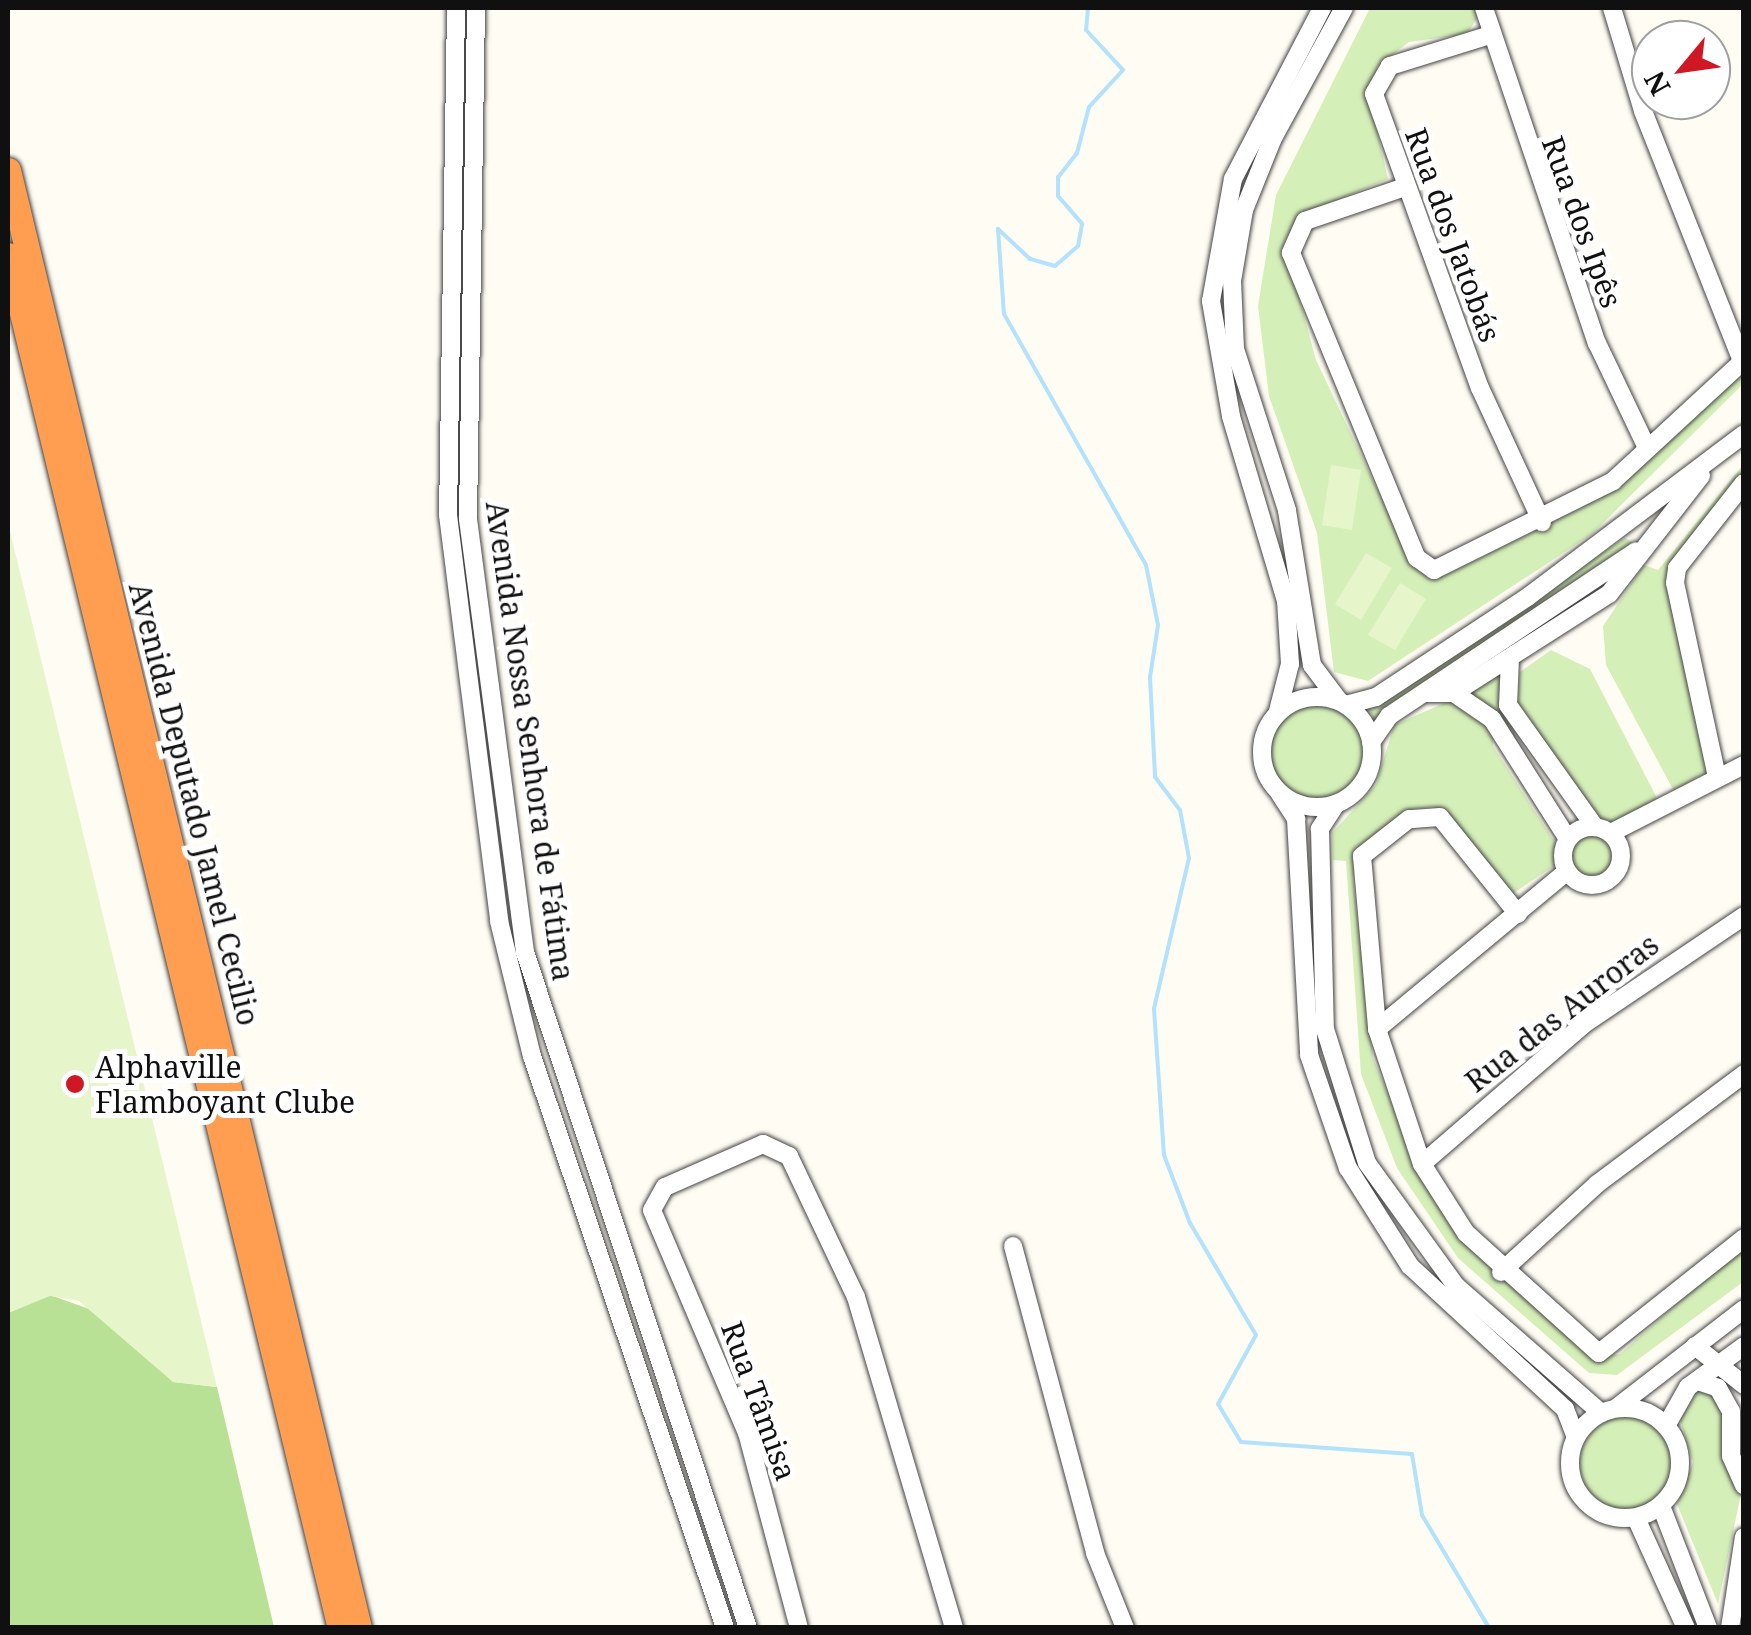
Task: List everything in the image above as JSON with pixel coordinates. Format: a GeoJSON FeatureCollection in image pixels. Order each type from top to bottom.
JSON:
{"type":"FeatureCollection","features":[{"type":"Feature","properties":{"kind":"highway","name":"Avenida Deputado Jamel Cecilio"},"geometry":{"type":"LineString","coordinates":[[8,170],[358,1628]]}},
{"type":"Feature","properties":{"kind":"highway","name":"Avenida Deputado Jamel Cecilio"},"geometry":{"type":"LineString","coordinates":[[8,256],[340,1628]]}},
{"type":"Feature","properties":{"kind":"street","name":"Avenida Nossa Senhora de Fátima"},"geometry":{"type":"LineString","coordinates":[[476,8],[468,520],[525,952],[748,1628]]}},
{"type":"Feature","properties":{"kind":"street"},"geometry":{"type":"LineString","coordinates":[[1322,8],[1233,179],[1212,282],[1216,359],[1286,601],[1290,664],[1262,762],[1296,819],[1310,1055],[1348,1168],[1410,1266],[1565,1408],[1576,1437],[1570,1467],[1581,1496],[1605,1515],[1636,1518],[1661,1506],[1679,1476],[1666,1426],[1698,1381],[1744,1346]]}},
{"type":"Feature","properties":{"kind":"street"},"geometry":{"type":"LineString","coordinates":[[1344,8],[1273,138],[1244,210],[1232,282],[1235,348],[1291,527],[1312,664],[1371,742]]}},
{"type":"Feature","properties":{"kind":"street","name":"Rua dos Ipês"},"geometry":{"type":"LineString","coordinates":[[1484,8],[1597,343],[1646,448]]}},
{"type":"Feature","properties":{"kind":"street"},"geometry":{"type":"LineString","coordinates":[[1402,188],[1305,221],[1292,253],[1418,558],[1434,570],[1542,522],[1613,482],[1743,360],[1642,112],[1612,8]]}},
{"type":"Feature","properties":{"kind":"street","name":"Avenida Nossa Senhora de Fátima"},"geometry":{"type":"LineString","coordinates":[[456,17],[448,515],[499,921],[532,1056],[724,1628]]}},
{"type":"Feature","properties":{"kind":"street","name":"Rua dos Jatobás"},"geometry":{"type":"LineString","coordinates":[[1490,35],[1376,78],[1402,188],[1542,522]]}},
{"type":"Feature","properties":{"kind":"street"},"geometry":{"type":"LineString","coordinates":[[449,306],[470,306]]}},
{"type":"Feature","properties":{"kind":"street"},"geometry":{"type":"LineString","coordinates":[[1278,712],[1307,697],[1342,703],[1397,684],[1624,526],[1744,435]]}},
{"type":"Feature","properties":{"kind":"street"},"geometry":{"type":"LineString","coordinates":[[1424,693],[1454,693],[1610,594],[1645,545],[1744,435]]}},
{"type":"Feature","properties":{"kind":"street"},"geometry":{"type":"LineString","coordinates":[[1717,778],[1675,584],[1677,568],[1744,482]]}},
{"type":"Feature","properties":{"kind":"street"},"geometry":{"type":"LineString","coordinates":[[1624,526],[1642,531],[1645,545]]}},
{"type":"Feature","properties":{"kind":"street"},"geometry":{"type":"LineString","coordinates":[[1645,545],[1424,693],[1371,742],[1364,780],[1336,804],[1320,828],[1325,1030],[1367,1163],[1456,1286],[1608,1411],[1666,1426]]}},
{"type":"Feature","properties":{"kind":"street"},"geometry":{"type":"LineString","coordinates":[[1510,658],[1508,705],[1556,782],[1622,852]]}},
{"type":"Feature","properties":{"kind":"street"},"geometry":{"type":"LineString","coordinates":[[1377,1029],[1567,871],[1568,839],[1539,793],[1492,719],[1454,693]]}},
{"type":"Feature","properties":{"kind":"street"},"geometry":{"type":"LineString","coordinates":[[1516,759],[1533,747]]}},
{"type":"Feature","properties":{"kind":"street"},"geometry":{"type":"LineString","coordinates":[[1568,839],[1637,827],[1744,765]]}},
{"type":"Feature","properties":{"kind":"street"},"geometry":{"type":"LineString","coordinates":[[1539,793],[1556,782]]}},
{"type":"Feature","properties":{"kind":"street"},"geometry":{"type":"LineString","coordinates":[[1280,794],[1306,807],[1336,804]]}},
{"type":"Feature","properties":{"kind":"street"},"geometry":{"type":"LineString","coordinates":[[1518,914],[1440,818],[1409,818],[1362,856],[1377,1029],[1422,1164],[1501,1272],[1599,1353],[1744,1238]]}},
{"type":"Feature","properties":{"kind":"street"},"geometry":{"type":"LineString","coordinates":[[1567,871],[1600,884],[1615,876],[1622,852],[1637,827]]}},
{"type":"Feature","properties":{"kind":"street","name":"Rua das Auroras"},"geometry":{"type":"LineString","coordinates":[[1422,1164],[1584,1024],[1744,916]]}},
{"type":"Feature","properties":{"kind":"street"},"geometry":{"type":"LineString","coordinates":[[1501,1272],[1597,1184],[1744,1074]]}},
{"type":"Feature","properties":{"kind":"street","name":"Rua Tâmisa"},"geometry":{"type":"LineString","coordinates":[[799,1628],[747,1433],[654,1198],[758,1145],[789,1156],[876,1351],[954,1628]]}},
{"type":"Feature","properties":{"kind":"street"},"geometry":{"type":"LineString","coordinates":[[1013,1246],[1095,1553],[1125,1628]]}},
{"type":"Feature","properties":{"kind":"street"},"geometry":{"type":"LineString","coordinates":[[1576,1437],[1744,1308]]}},
{"type":"Feature","properties":{"kind":"street"},"geometry":{"type":"LineString","coordinates":[[1695,1346],[1724,1362],[1744,1385]]}},
{"type":"Feature","properties":{"kind":"street"},"geometry":{"type":"LineString","coordinates":[[1698,1381],[1718,1388],[1731,1411],[1731,1456],[1744,1484]]}},
{"type":"Feature","properties":{"kind":"street"},"geometry":{"type":"LineString","coordinates":[[1661,1506],[1708,1628]]}},
{"type":"Feature","properties":{"kind":"street"},"geometry":{"type":"LineString","coordinates":[[1636,1518],[1686,1628]]}},
{"type":"Feature","properties":{"kind":"street"},"geometry":{"type":"LineString","coordinates":[[1730,1628],[1744,1537]]}},
{"type":"Feature","properties":{"kind":"green space"},"geometry":{"type":"Polygon","coordinates":[[[1370,8],[1475,8],[1477,18],[1467,34],[1409,42],[1378,66],[1368,91],[1388,179],[1301,215],[1284,242],[1316,360],[1409,556],[1448,574],[1581,508],[1743,369],[1743,384],[1592,534],[1368,681],[1334,672],[1317,533],[1269,396],[1258,306],[1276,195],[1370,8]]]}},
{"type":"Feature","properties":{"kind":"green space"},"geometry":{"type":"Polygon","coordinates":[[[1331,465],[1361,470],[1352,530],[1322,525],[1331,465]]]}},
{"type":"Feature","properties":{"kind":"green space"},"geometry":{"type":"Polygon","coordinates":[[[1743,465],[1743,477],[1678,556],[1708,771],[1674,791],[1606,665],[1603,626],[1644,565],[1658,570],[1743,465]]]}},
{"type":"Feature","properties":{"kind":"green space","name":"Alphaville Flamboyant Clube"},"geometry":{"type":"Polygon","coordinates":[[[8,528],[217,1387],[173,1382],[79,1301],[50,1296],[8,1313],[8,528]]]}},
{"type":"Feature","properties":{"kind":"green space"},"geometry":{"type":"Polygon","coordinates":[[[1625,538],[1637,545],[1376,722],[1368,708],[1625,538]]]}},
{"type":"Feature","properties":{"kind":"green space"},"geometry":{"type":"Polygon","coordinates":[[[1366,553],[1392,568],[1361,620],[1335,604],[1366,553]]]}},
{"type":"Feature","properties":{"kind":"green space"},"geometry":{"type":"Polygon","coordinates":[[[1400,583],[1426,599],[1395,650],[1368,635],[1400,583]]]}},
{"type":"Feature","properties":{"kind":"green space"},"geometry":{"type":"Polygon","coordinates":[[[1551,650],[1590,669],[1657,798],[1617,825],[1596,819],[1518,702],[1520,672],[1551,650]]]}},
{"type":"Feature","properties":{"kind":"green space"},"geometry":{"type":"Polygon","coordinates":[[[1501,672],[1500,695],[1521,750],[1470,693],[1501,672]]]}},
{"type":"Feature","properties":{"kind":"green space"},"geometry":{"type":"Polygon","coordinates":[[[1449,701],[1493,731],[1493,746],[1556,844],[1557,864],[1512,894],[1433,807],[1413,809],[1369,842],[1353,877],[1373,1058],[1418,1167],[1469,1244],[1589,1357],[1620,1354],[1743,1246],[1743,1282],[1617,1375],[1589,1373],[1458,1258],[1397,1168],[1361,1074],[1346,861],[1333,860],[1332,833],[1376,785],[1394,725],[1449,701]]]}},
{"type":"Feature","properties":{"kind":"green space"},"geometry":{"type":"Polygon","coordinates":[[[1317,706],[1335,709],[1350,719],[1360,734],[1360,770],[1350,785],[1335,795],[1317,798],[1299,795],[1284,785],[1274,770],[1271,752],[1274,734],[1284,719],[1299,709],[1317,706]]]}},
{"type":"Feature","properties":{"kind":"green space"},"geometry":{"type":"Polygon","coordinates":[[[1592,833],[1608,840],[1615,856],[1608,872],[1592,879],[1576,872],[1569,856],[1576,840],[1592,833]]]}},
{"type":"Feature","properties":{"kind":"green space"},"geometry":{"type":"Polygon","coordinates":[[[50,1295],[106,1315],[173,1382],[217,1387],[274,1627],[8,1627],[8,1313],[50,1295]]]}},
{"type":"Feature","properties":{"kind":"green space"},"geometry":{"type":"Polygon","coordinates":[[[1701,1386],[1723,1402],[1722,1455],[1741,1494],[1718,1604],[1677,1504],[1693,1462],[1680,1420],[1701,1386]]]}},
{"type":"Feature","properties":{"kind":"green space"},"geometry":{"type":"Polygon","coordinates":[[[1626,1417],[1644,1420],[1659,1430],[1669,1445],[1669,1481],[1659,1496],[1644,1506],[1626,1509],[1608,1506],[1593,1496],[1583,1481],[1580,1463],[1583,1445],[1593,1430],[1608,1420],[1626,1417]]]}},
{"type":"Feature","properties":{"kind":"waterway"},"geometry":{"type":"LineString","coordinates":[[1088,8],[1086,30],[1123,70],[1089,107],[1077,153],[1058,177],[1058,196],[1082,224],[1078,246],[1055,266],[1030,259],[998,229],[1004,314],[1146,565],[1158,625],[1150,677],[1155,777],[1180,810],[1189,858],[1154,1009],[1164,1155],[1190,1223],[1256,1335],[1218,1404],[1241,1442],[1412,1454],[1422,1515],[1489,1628]]}},
{"type":"Feature","properties":{"kind":"waterway"},"geometry":{"type":"LineString","coordinates":[[1122,8],[1154,8]]}},
{"type":"Feature","properties":{"kind":"place","name":"Alphaville Flamboyant Clube"},"geometry":{"type":"Point","coordinates":[75,1084]}}]}
